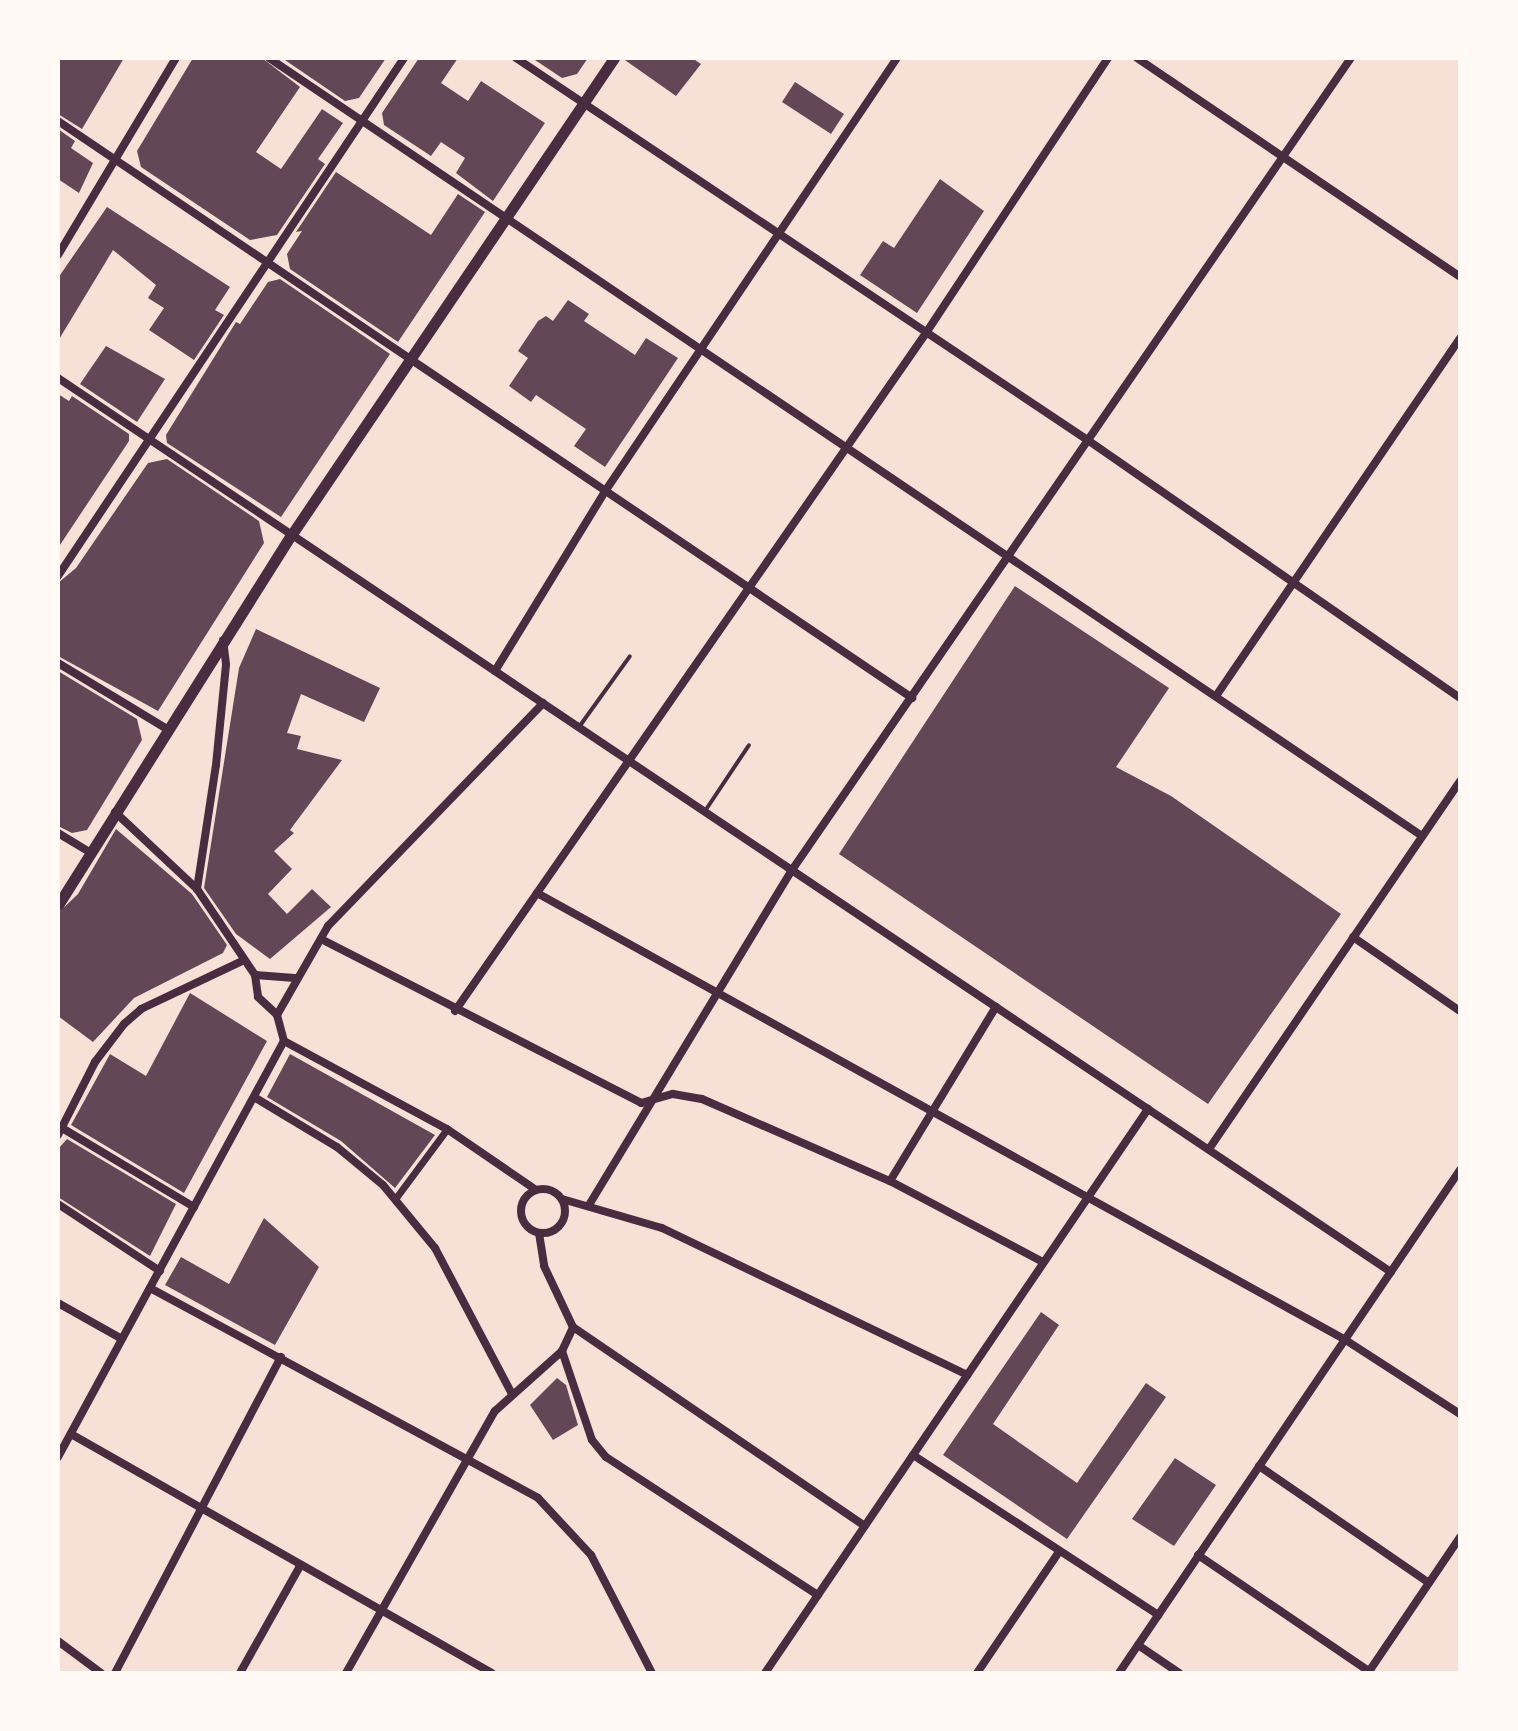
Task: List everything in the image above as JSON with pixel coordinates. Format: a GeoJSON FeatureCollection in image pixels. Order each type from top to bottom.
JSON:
{"type":"FeatureCollection","features":[{"type":"Feature","properties":{"kind":"street"},"geometry":{"type":"LineString","coordinates":[[58,255],[176,58]]}},
{"type":"Feature","properties":{"kind":"street"},"geometry":{"type":"LineString","coordinates":[[269,58],[700,352],[1422,836]]}},
{"type":"Feature","properties":{"kind":"street"},"geometry":{"type":"LineString","coordinates":[[58,576],[404,58]]}},
{"type":"Feature","properties":{"kind":"street"},"geometry":{"type":"LineString","coordinates":[[516,58],[1089,441],[1460,698]]}},
{"type":"Feature","properties":{"kind":"street"},"geometry":{"type":"LineString","coordinates":[[58,905],[292,534],[614,58]]}},
{"type":"Feature","properties":{"kind":"street"},"geometry":{"type":"LineString","coordinates":[[495,671],[606,490],[897,58]]}},
{"type":"Feature","properties":{"kind":"street"},"geometry":{"type":"LineString","coordinates":[[455,1011],[926,333],[1108,58]]}},
{"type":"Feature","properties":{"kind":"street"},"geometry":{"type":"LineString","coordinates":[[1137,58],[1460,277]]}},
{"type":"Feature","properties":{"kind":"street"},"geometry":{"type":"LineString","coordinates":[[589,1205],[792,870],[1351,58]]}},
{"type":"Feature","properties":{"kind":"street"},"geometry":{"type":"LineString","coordinates":[[58,121],[115,163],[912,698]]}},
{"type":"Feature","properties":{"kind":"street"},"geometry":{"type":"LineString","coordinates":[[1216,696],[1460,338]]}},
{"type":"Feature","properties":{"kind":"street"},"geometry":{"type":"LineString","coordinates":[[58,378],[1391,1272]]}},
{"type":"Feature","properties":{"kind":"street"},"geometry":{"type":"LineString","coordinates":[[197,889],[216,765],[226,664],[223,640]]}},
{"type":"Feature","properties":{"kind":"street"},"geometry":{"type":"LineString","coordinates":[[58,663],[167,729]]}},
{"type":"Feature","properties":{"kind":"street"},"geometry":{"type":"LineString","coordinates":[[277,1015],[295,978],[328,926],[543,703]]}},
{"type":"Feature","properties":{"kind":"street"},"geometry":{"type":"LineString","coordinates":[[1209,1149],[1460,781]]}},
{"type":"Feature","properties":{"kind":"street"},"geometry":{"type":"LineString","coordinates":[[58,1457],[284,1041],[277,1015],[258,997],[255,975],[197,889],[115,812]]}},
{"type":"Feature","properties":{"kind":"street"},"geometry":{"type":"LineString","coordinates":[[58,833],[90,852]]}},
{"type":"Feature","properties":{"kind":"street"},"geometry":{"type":"LineString","coordinates":[[537,893],[1344,1339],[1460,1414]]}},
{"type":"Feature","properties":{"kind":"street"},"geometry":{"type":"LineString","coordinates":[[1353,937],[1460,1011]]}},
{"type":"Feature","properties":{"kind":"street"},"geometry":{"type":"LineString","coordinates":[[321,939],[455,1011],[641,1103],[673,1094],[702,1099],[890,1181],[1043,1262]]}},
{"type":"Feature","properties":{"kind":"street"},"geometry":{"type":"LineString","coordinates":[[194,1207],[60,1131],[95,1062],[124,1024],[141,1009],[244,960]]}},
{"type":"Feature","properties":{"kind":"street"},"geometry":{"type":"LineString","coordinates":[[255,975],[295,978]]}},
{"type":"Feature","properties":{"kind":"street"},"geometry":{"type":"LineString","coordinates":[[890,1181],[996,1007]]}},
{"type":"Feature","properties":{"kind":"street"},"geometry":{"type":"LineString","coordinates":[[284,1041],[447,1129],[536,1190],[551,1190],[562,1199],[662,1228],[967,1375]]}},
{"type":"Feature","properties":{"kind":"street"},"geometry":{"type":"LineString","coordinates":[[254,1097],[337,1147],[395,1199],[435,1248],[511,1392]]}},
{"type":"Feature","properties":{"kind":"street"},"geometry":{"type":"LineString","coordinates":[[765,1673],[1148,1109]]}},
{"type":"Feature","properties":{"kind":"street"},"geometry":{"type":"LineString","coordinates":[[58,1113],[67,1119]]}},
{"type":"Feature","properties":{"kind":"street"},"geometry":{"type":"LineString","coordinates":[[395,1199],[447,1129]]}},
{"type":"Feature","properties":{"kind":"street"},"geometry":{"type":"LineString","coordinates":[[1119,1673],[1460,1170]]}},
{"type":"Feature","properties":{"kind":"street"},"geometry":{"type":"LineString","coordinates":[[536,1190],[525,1198],[521,1212],[526,1225],[539,1233],[559,1227],[566,1213],[562,1199]]}},
{"type":"Feature","properties":{"kind":"street"},"geometry":{"type":"LineString","coordinates":[[58,1204],[160,1271]]}},
{"type":"Feature","properties":{"kind":"street"},"geometry":{"type":"LineString","coordinates":[[539,1233],[544,1266],[573,1327],[865,1526]]}},
{"type":"Feature","properties":{"kind":"street"},"geometry":{"type":"LineString","coordinates":[[150,1288],[538,1498],[575,1533],[652,1673]]}},
{"type":"Feature","properties":{"kind":"street"},"geometry":{"type":"LineString","coordinates":[[58,1303],[122,1339]]}},
{"type":"Feature","properties":{"kind":"street"},"geometry":{"type":"LineString","coordinates":[[346,1673],[469,1458],[511,1392],[562,1351],[573,1327]]}},
{"type":"Feature","properties":{"kind":"street"},"geometry":{"type":"LineString","coordinates":[[562,1351],[569,1359],[592,1440],[606,1457],[818,1595]]}},
{"type":"Feature","properties":{"kind":"street"},"geometry":{"type":"LineString","coordinates":[[115,1673],[281,1357]]}},
{"type":"Feature","properties":{"kind":"street"},"geometry":{"type":"LineString","coordinates":[[71,1434],[492,1673]]}},
{"type":"Feature","properties":{"kind":"street"},"geometry":{"type":"LineString","coordinates":[[913,1455],[1158,1615]]}},
{"type":"Feature","properties":{"kind":"street"},"geometry":{"type":"LineString","coordinates":[[1259,1466],[1429,1583]]}},
{"type":"Feature","properties":{"kind":"street"},"geometry":{"type":"LineString","coordinates":[[1198,1555],[1368,1672],[1460,1537]]}},
{"type":"Feature","properties":{"kind":"street"},"geometry":{"type":"LineString","coordinates":[[977,1673],[1059,1552]]}},
{"type":"Feature","properties":{"kind":"street"},"geometry":{"type":"LineString","coordinates":[[240,1673],[300,1566]]}},
{"type":"Feature","properties":{"kind":"street"},"geometry":{"type":"LineString","coordinates":[[58,1641],[101,1673]]}},
{"type":"Feature","properties":{"kind":"street"},"geometry":{"type":"LineString","coordinates":[[1138,1645],[1179,1673]]}},
{"type":"Feature","properties":{"kind":"lane"},"geometry":{"type":"LineString","coordinates":[[579,727],[630,656]]}},
{"type":"Feature","properties":{"kind":"lane"},"geometry":{"type":"LineString","coordinates":[[705,811],[749,745]]}},
{"type":"Feature","properties":{"kind":"building"},"geometry":{"type":"Polygon","coordinates":[[[58,58],[124,58],[82,129],[58,114],[58,58]]]}},
{"type":"Feature","properties":{"kind":"building"},"geometry":{"type":"Polygon","coordinates":[[[193,58],[262,58],[300,87],[256,152],[281,169],[322,109],[343,123],[318,159],[325,164],[277,235],[250,240],[141,167],[137,151],[193,58]]]}},
{"type":"Feature","properties":{"kind":"building"},"geometry":{"type":"Polygon","coordinates":[[[282,58],[386,58],[359,98],[345,101],[282,58]]]}},
{"type":"Feature","properties":{"kind":"building"},"geometry":{"type":"Polygon","coordinates":[[[419,58],[458,58],[441,83],[468,101],[481,81],[545,123],[493,201],[456,173],[465,158],[441,142],[431,156],[384,125],[382,113],[419,58]]]}},
{"type":"Feature","properties":{"kind":"building"},"geometry":{"type":"Polygon","coordinates":[[[532,58],[588,58],[577,74],[562,78],[532,58]]]}},
{"type":"Feature","properties":{"kind":"building"},"geometry":{"type":"Polygon","coordinates":[[[622,58],[692,58],[701,64],[676,96],[622,58]]]}},
{"type":"Feature","properties":{"kind":"building"},"geometry":{"type":"Polygon","coordinates":[[[795,82],[844,114],[831,134],[782,102],[795,82]]]}},
{"type":"Feature","properties":{"kind":"building"},"geometry":{"type":"Polygon","coordinates":[[[58,129],[75,141],[71,148],[93,163],[79,193],[58,179],[58,129]]]}},
{"type":"Feature","properties":{"kind":"building"},"geometry":{"type":"Polygon","coordinates":[[[336,172],[431,235],[458,194],[485,212],[398,342],[290,269],[287,254],[302,231],[296,232],[336,172]]]}},
{"type":"Feature","properties":{"kind":"building"},"geometry":{"type":"Polygon","coordinates":[[[940,179],[984,211],[917,313],[860,275],[883,241],[894,248],[940,179]]]}},
{"type":"Feature","properties":{"kind":"building"},"geometry":{"type":"Polygon","coordinates":[[[107,207],[230,287],[215,310],[224,315],[194,360],[149,330],[164,308],[148,298],[156,285],[113,250],[58,341],[58,278],[107,207]]]}},
{"type":"Feature","properties":{"kind":"building"},"geometry":{"type":"Polygon","coordinates":[[[280,279],[390,354],[281,517],[167,443],[166,435],[236,322],[240,324],[268,282],[280,279]]]}},
{"type":"Feature","properties":{"kind":"building"},"geometry":{"type":"Polygon","coordinates":[[[568,300],[589,314],[584,321],[635,355],[646,338],[678,358],[605,467],[574,446],[586,429],[536,395],[531,402],[509,386],[528,358],[518,351],[538,321],[546,316],[553,321],[568,300]]]}},
{"type":"Feature","properties":{"kind":"building"},"geometry":{"type":"Polygon","coordinates":[[[106,346],[165,379],[137,422],[80,384],[106,346]]]}},
{"type":"Feature","properties":{"kind":"building"},"geometry":{"type":"Polygon","coordinates":[[[58,394],[69,401],[72,396],[129,434],[129,441],[58,548],[58,394]]]}},
{"type":"Feature","properties":{"kind":"building"},"geometry":{"type":"Polygon","coordinates":[[[167,459],[259,521],[264,543],[158,711],[58,656],[58,583],[76,568],[148,463],[167,459]]]}},
{"type":"Feature","properties":{"kind":"building"},"geometry":{"type":"Polygon","coordinates":[[[1015,586],[1169,688],[1116,767],[1171,796],[1341,914],[1208,1104],[839,854],[1015,586]]]}},
{"type":"Feature","properties":{"kind":"building"},"geometry":{"type":"Polygon","coordinates":[[[256,629],[380,688],[364,722],[301,694],[287,733],[301,736],[297,749],[342,760],[290,830],[294,833],[274,851],[292,869],[268,894],[287,914],[312,889],[331,907],[270,959],[236,934],[204,888],[239,668],[256,629]]]}},
{"type":"Feature","properties":{"kind":"building"},"geometry":{"type":"Polygon","coordinates":[[[58,671],[137,719],[142,740],[87,830],[72,833],[58,826],[58,671]]]}},
{"type":"Feature","properties":{"kind":"building"},"geometry":{"type":"Polygon","coordinates":[[[116,829],[192,894],[227,945],[223,953],[134,998],[93,1042],[58,1016],[58,913],[78,894],[116,829]]]}},
{"type":"Feature","properties":{"kind":"building"},"geometry":{"type":"Polygon","coordinates":[[[190,993],[267,1041],[184,1193],[71,1125],[110,1054],[146,1076],[190,993]]]}},
{"type":"Feature","properties":{"kind":"building"},"geometry":{"type":"Polygon","coordinates":[[[290,1054],[435,1135],[395,1188],[341,1141],[267,1097],[290,1054]]]}},
{"type":"Feature","properties":{"kind":"building"},"geometry":{"type":"Polygon","coordinates":[[[67,1139],[176,1204],[150,1256],[58,1197],[58,1149],[67,1139]]]}},
{"type":"Feature","properties":{"kind":"building"},"geometry":{"type":"Polygon","coordinates":[[[264,1218],[319,1267],[275,1345],[165,1285],[181,1257],[229,1284],[264,1218]]]}},
{"type":"Feature","properties":{"kind":"building"},"geometry":{"type":"Polygon","coordinates":[[[1041,1312],[1059,1325],[993,1424],[1077,1483],[1146,1383],[1166,1397],[1067,1539],[943,1455],[1041,1312]]]}},
{"type":"Feature","properties":{"kind":"building"},"geometry":{"type":"Polygon","coordinates":[[[557,1378],[566,1385],[578,1425],[553,1440],[530,1405],[557,1378]]]}},
{"type":"Feature","properties":{"kind":"building"},"geometry":{"type":"Polygon","coordinates":[[[1175,1458],[1216,1485],[1174,1546],[1132,1519],[1175,1458]]]}}]}
